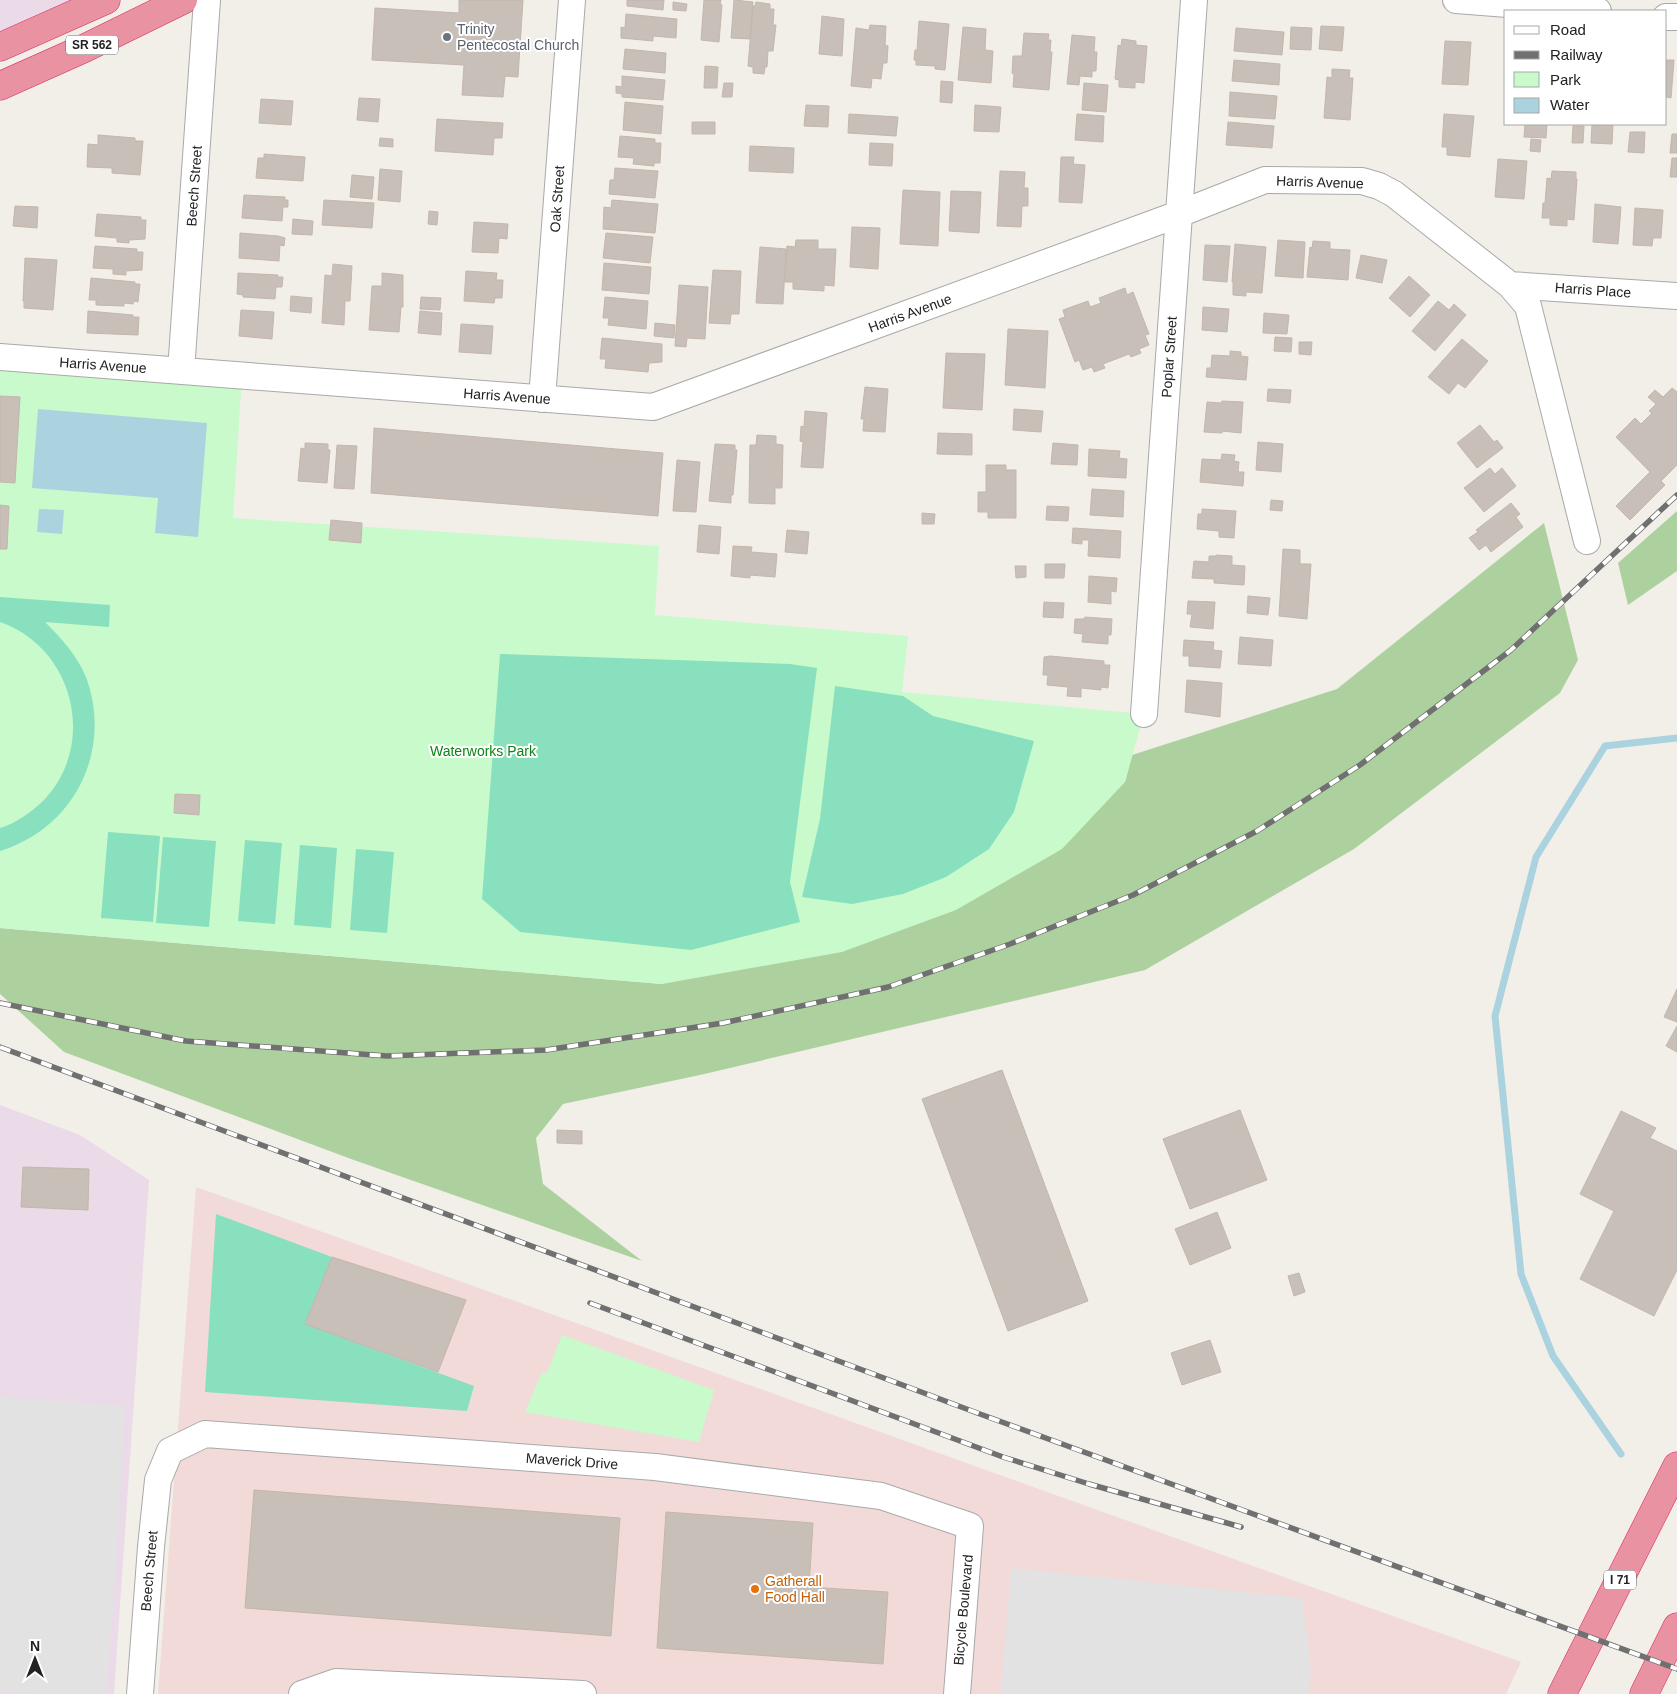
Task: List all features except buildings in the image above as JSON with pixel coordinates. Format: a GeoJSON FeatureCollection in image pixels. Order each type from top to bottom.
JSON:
{"type":"FeatureCollection","features":[{"type":"Feature","properties":{"kind":"highway","name":"SR 562"},"geometry":{"type":"LineString","coordinates":[[0,47],[106,0]]}},
{"type":"Feature","properties":{"kind":"highway","name":"SR 562"},"geometry":{"type":"LineString","coordinates":[[0,86],[85,48],[183,0]]}},
{"type":"Feature","properties":{"kind":"highway","name":"I 71"},"geometry":{"type":"LineString","coordinates":[[1562,1694],[1677,1466]]}},
{"type":"Feature","properties":{"kind":"highway"},"geometry":{"type":"LineString","coordinates":[[1644,1694],[1677,1626]]}},
{"type":"Feature","properties":{"kind":"street","name":"Oak Street"},"geometry":{"type":"LineString","coordinates":[[542,399],[572,0]]}},
{"type":"Feature","properties":{"kind":"street","name":"Poplar Street"},"geometry":{"type":"LineString","coordinates":[[1144,714],[1194,0]]}},
{"type":"Feature","properties":{"kind":"street"},"geometry":{"type":"LineString","coordinates":[[1456,0],[1585,10]]}},
{"type":"Feature","properties":{"kind":"street","name":"Beech Street"},"geometry":{"type":"LineString","coordinates":[[181,371],[206,11]]}},
{"type":"Feature","properties":{"kind":"street","name":"Harris Avenue"},"geometry":{"type":"LineString","coordinates":[[0,357],[653,407],[1179,214],[1265,180],[1362,181],[1379,186],[1394,194],[1510,285],[1528,306],[1586,541]]}},
{"type":"Feature","properties":{"kind":"street","name":"Harris Place"},"geometry":{"type":"LineString","coordinates":[[1510,285],[1677,296]]}},
{"type":"Feature","properties":{"kind":"street","name":"Maverick Drive"},"geometry":{"type":"LineString","coordinates":[[170,1450],[205,1434],[656,1467],[881,1496],[970,1526]]}},
{"type":"Feature","properties":{"kind":"street","name":"Beech Street"},"geometry":{"type":"LineString","coordinates":[[140,1694],[158,1480],[170,1450]]}},
{"type":"Feature","properties":{"kind":"street","name":"Bicycle Boulevard"},"geometry":{"type":"LineString","coordinates":[[957,1694],[970,1526]]}},
{"type":"Feature","properties":{"kind":"street"},"geometry":{"type":"LineString","coordinates":[[302,1694],[336,1682],[583,1694]]}},
{"type":"Feature","properties":{"kind":"shaded area"},"geometry":{"type":"Polygon","coordinates":[[[0,0],[106,0],[0,47],[0,0]]]}},
{"type":"Feature","properties":{"kind":"shaded area"},"geometry":{"type":"Polygon","coordinates":[[[0,1105],[80,1135],[149,1180],[114,1694],[0,1694],[0,1105]]]}},
{"type":"Feature","properties":{"kind":"shaded area"},"geometry":{"type":"Polygon","coordinates":[[[196,1187],[1521,1662],[1506,1694],[158,1694],[196,1187]]]}},
{"type":"Feature","properties":{"kind":"shaded area"},"geometry":{"type":"Polygon","coordinates":[[[0,1397],[125,1406],[106,1694],[41,1694],[0,1691],[0,1397]]]}},
{"type":"Feature","properties":{"kind":"shaded area"},"geometry":{"type":"Polygon","coordinates":[[[1011,1568],[1302,1598],[1311,1668],[1308,1694],[1001,1694],[1011,1568]]]}},
{"type":"Feature","properties":{"kind":"green space","name":"Waterworks Park"},"geometry":{"type":"Polygon","coordinates":[[[0,357],[242,376],[233,518],[659,546],[655,615],[908,636],[902,692],[1144,714],[1125,782],[1062,849],[956,910],[842,952],[662,984],[0,928],[0,357]]]}},
{"type":"Feature","properties":{"kind":"green space"},"geometry":{"type":"Polygon","coordinates":[[[1677,511],[1677,571],[1628,605],[1618,563],[1677,511]]]}},
{"type":"Feature","properties":{"kind":"green space"},"geometry":{"type":"Polygon","coordinates":[[[1544,523],[1578,660],[1560,693],[1354,849],[1145,970],[700,1075],[563,1104],[536,1138],[543,1184],[642,1261],[351,1159],[64,1052],[0,994],[0,928],[662,984],[1125,782],[1132,755],[1337,689],[1544,523]]]}},
{"type":"Feature","properties":{"kind":"green space"},"geometry":{"type":"Polygon","coordinates":[[[0,597],[110,605],[109,627],[45,622],[73,654],[86,677],[93,704],[94,732],[90,758],[81,783],[67,805],[49,824],[26,840],[0,851],[0,828],[33,810],[42,802],[59,779],[70,754],[73,727],[70,701],[61,676],[46,653],[26,635],[0,622],[0,597]]]}},
{"type":"Feature","properties":{"kind":"green space"},"geometry":{"type":"Polygon","coordinates":[[[500,654],[790,664],[817,668],[790,882],[800,922],[691,950],[520,932],[482,899],[500,654]]]}},
{"type":"Feature","properties":{"kind":"green space"},"geometry":{"type":"Polygon","coordinates":[[[835,686],[903,696],[933,716],[1034,741],[1014,812],[989,849],[946,877],[903,894],[852,904],[802,897],[820,819],[835,686]]]}},
{"type":"Feature","properties":{"kind":"green space"},"geometry":{"type":"Polygon","coordinates":[[[108,832],[160,836],[153,922],[101,918],[108,832]]]}},
{"type":"Feature","properties":{"kind":"green space"},"geometry":{"type":"Polygon","coordinates":[[[163,837],[216,841],[209,927],[156,923],[163,837]]]}},
{"type":"Feature","properties":{"kind":"green space"},"geometry":{"type":"Polygon","coordinates":[[[245,840],[282,843],[275,924],[238,921],[245,840]]]}},
{"type":"Feature","properties":{"kind":"green space"},"geometry":{"type":"Polygon","coordinates":[[[300,845],[337,848],[331,928],[294,925],[300,845]]]}},
{"type":"Feature","properties":{"kind":"green space"},"geometry":{"type":"Polygon","coordinates":[[[356,849],[394,852],[387,933],[350,930],[356,849]]]}},
{"type":"Feature","properties":{"kind":"green space"},"geometry":{"type":"Polygon","coordinates":[[[216,1214],[332,1257],[305,1324],[474,1386],[467,1411],[205,1392],[216,1214]]]}},
{"type":"Feature","properties":{"kind":"green space"},"geometry":{"type":"Polygon","coordinates":[[[562,1335],[714,1390],[699,1442],[525,1412],[542,1372],[547,1373],[562,1335]]]}},
{"type":"Feature","properties":{"kind":"water"},"geometry":{"type":"Polygon","coordinates":[[[38,409],[207,423],[198,537],[155,533],[158,498],[32,488],[38,409]]]}},
{"type":"Feature","properties":{"kind":"water"},"geometry":{"type":"Polygon","coordinates":[[[39,509],[64,510],[62,534],[37,532],[39,509]]]}},
{"type":"Feature","properties":{"kind":"waterway"},"geometry":{"type":"LineString","coordinates":[[1621,1454],[1553,1356],[1521,1274],[1495,1016],[1536,857],[1605,746],[1677,738]]}},
{"type":"Feature","properties":{"kind":"railway"},"geometry":{"type":"LineString","coordinates":[[0,1003],[186,1041],[387,1056],[546,1050],[723,1023],[888,987],[1010,944],[1133,895],[1257,831],[1360,765],[1511,650],[1677,495]]}},
{"type":"Feature","properties":{"kind":"railway"},"geometry":{"type":"LineString","coordinates":[[0,1047],[980,1414],[1677,1669]]}},
{"type":"Feature","properties":{"kind":"railway"},"geometry":{"type":"LineString","coordinates":[[590,1303],[1003,1457],[1089,1484],[1241,1527]]}},
{"type":"Feature","properties":{"kind":"place","name":"Trinity Pentecostal Church"},"geometry":{"type":"Point","coordinates":[447,37]}},
{"type":"Feature","properties":{"kind":"place","name":"Gatherall Food Hall"},"geometry":{"type":"Point","coordinates":[755,1589]}}]}
